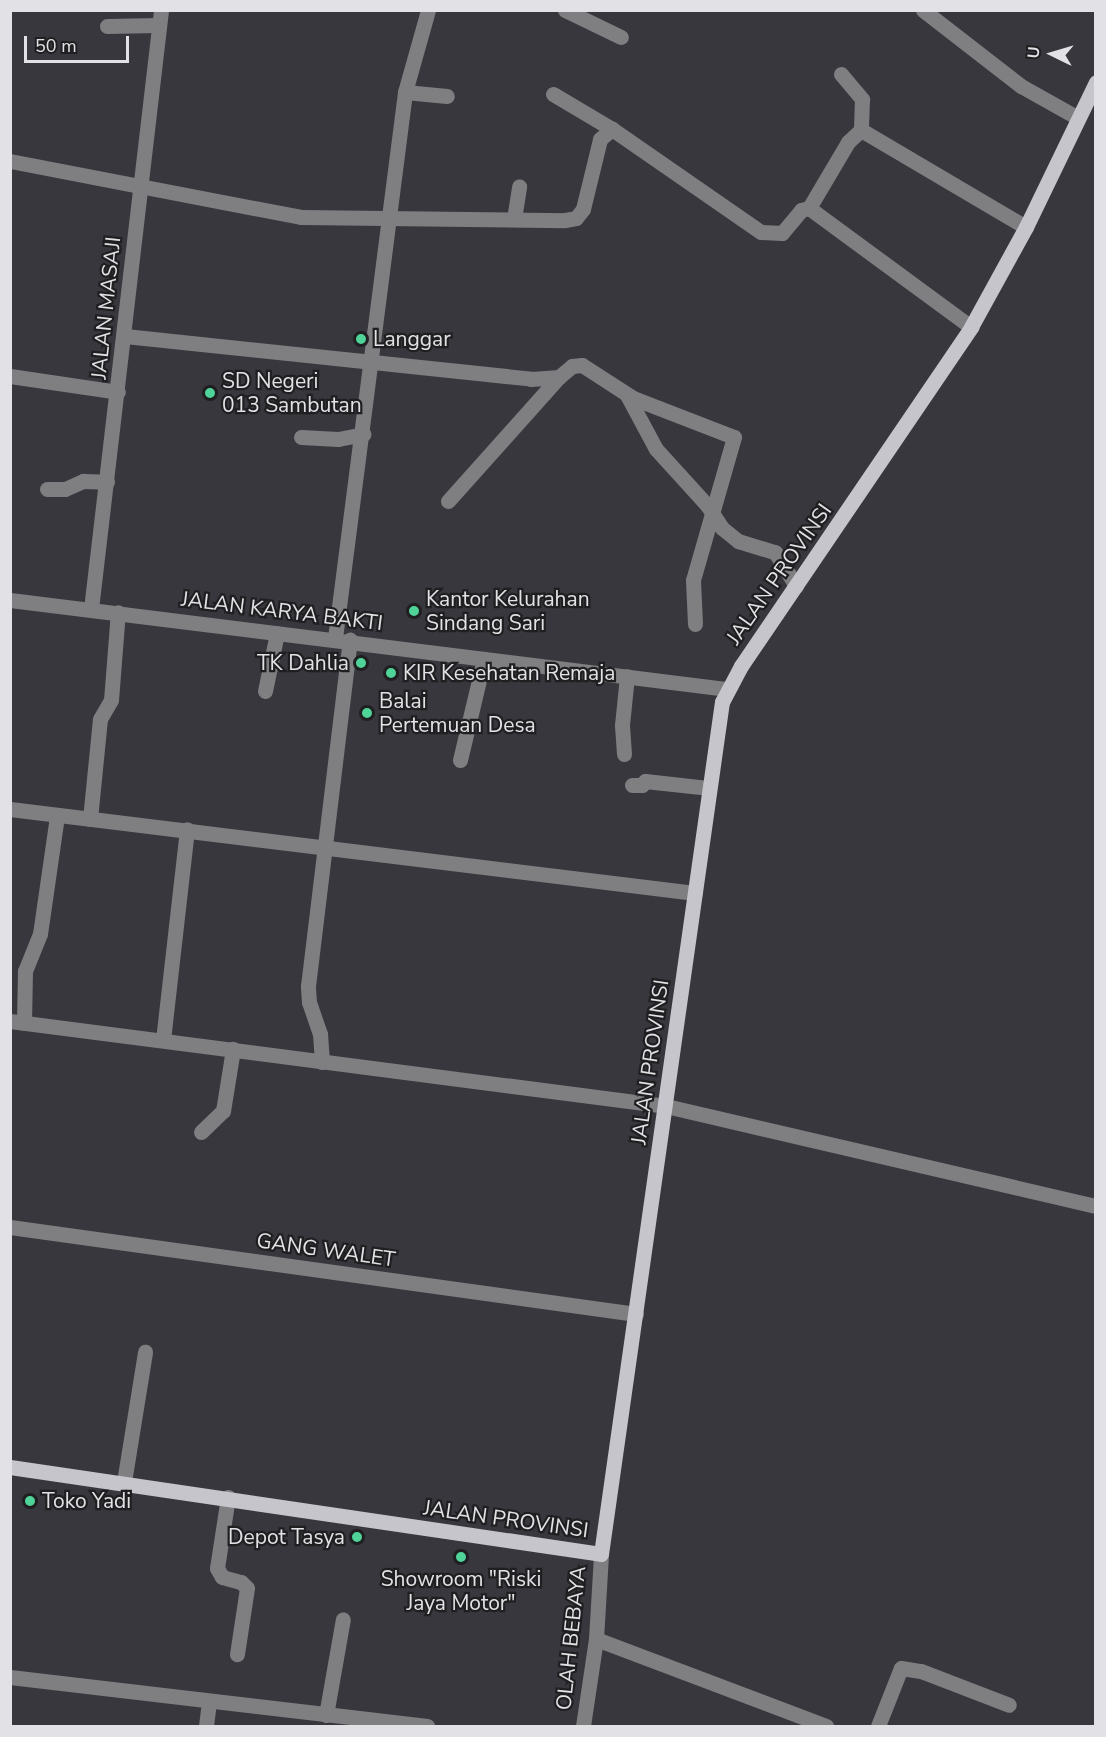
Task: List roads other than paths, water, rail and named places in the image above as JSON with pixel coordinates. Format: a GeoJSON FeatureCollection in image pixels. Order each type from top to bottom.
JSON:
{"type":"FeatureCollection","features":[{"type":"Feature","properties":{"kind":"main road","name":"JALAN PROVINSI"},"geometry":{"type":"LineString","coordinates":[[10,1467],[602,1550],[666,1106],[708,788],[727,689],[971,327],[1026,227],[1095,82]]}},
{"type":"Feature","properties":{"kind":"street"},"geometry":{"type":"LineString","coordinates":[[321,1062],[318,1020],[308,994],[325,847],[343,639],[388,215],[405,92],[428,10]]}},
{"type":"Feature","properties":{"kind":"street"},"geometry":{"type":"LineString","coordinates":[[565,10],[621,37]]}},
{"type":"Feature","properties":{"kind":"street"},"geometry":{"type":"LineString","coordinates":[[923,10],[1022,86],[1078,118]]}},
{"type":"Feature","properties":{"kind":"street"},"geometry":{"type":"LineString","coordinates":[[107,27],[160,18]]}},
{"type":"Feature","properties":{"kind":"street","name":"JALAN MASAJI"},"geometry":{"type":"LineString","coordinates":[[91,609],[125,336],[160,18]]}},
{"type":"Feature","properties":{"kind":"street"},"geometry":{"type":"LineString","coordinates":[[553,94],[612,129],[761,232],[782,233],[801,210],[809,208],[848,142],[861,130],[862,99],[841,74]]}},
{"type":"Feature","properties":{"kind":"street"},"geometry":{"type":"LineString","coordinates":[[405,92],[447,96]]}},
{"type":"Feature","properties":{"kind":"street"},"geometry":{"type":"LineString","coordinates":[[10,161],[141,183],[301,217],[388,215],[514,219],[576,218],[588,197],[600,139],[612,129]]}},
{"type":"Feature","properties":{"kind":"street"},"geometry":{"type":"LineString","coordinates":[[861,130],[1026,227]]}},
{"type":"Feature","properties":{"kind":"street"},"geometry":{"type":"LineString","coordinates":[[514,219],[519,186]]}},
{"type":"Feature","properties":{"kind":"street"},"geometry":{"type":"LineString","coordinates":[[809,208],[971,327]]}},
{"type":"Feature","properties":{"kind":"street"},"geometry":{"type":"LineString","coordinates":[[125,336],[531,379],[559,377]]}},
{"type":"Feature","properties":{"kind":"street"},"geometry":{"type":"LineString","coordinates":[[448,501],[559,377],[573,366],[589,366],[626,394],[734,437],[714,516],[693,580],[695,624]]}},
{"type":"Feature","properties":{"kind":"street"},"geometry":{"type":"LineString","coordinates":[[10,376],[118,392]]}},
{"type":"Feature","properties":{"kind":"street"},"geometry":{"type":"LineString","coordinates":[[626,394],[656,449],[714,516],[738,541],[775,552],[796,586]]}},
{"type":"Feature","properties":{"kind":"street"},"geometry":{"type":"LineString","coordinates":[[301,437],[338,439],[364,434]]}},
{"type":"Feature","properties":{"kind":"street"},"geometry":{"type":"LineString","coordinates":[[47,489],[65,489],[84,481],[107,482]]}},
{"type":"Feature","properties":{"kind":"street","name":"JALAN KARYA BAKTI"},"geometry":{"type":"LineString","coordinates":[[10,600],[343,639],[727,689]]}},
{"type":"Feature","properties":{"kind":"street"},"geometry":{"type":"LineString","coordinates":[[90,819],[100,718],[111,700],[117,612]]}},
{"type":"Feature","properties":{"kind":"street"},"geometry":{"type":"LineString","coordinates":[[265,691],[277,633]]}},
{"type":"Feature","properties":{"kind":"street"},"geometry":{"type":"LineString","coordinates":[[460,760],[484,659]]}},
{"type":"Feature","properties":{"kind":"street"},"geometry":{"type":"LineString","coordinates":[[624,754],[627,676]]}},
{"type":"Feature","properties":{"kind":"street"},"geometry":{"type":"LineString","coordinates":[[632,785],[642,785],[645,781],[708,788]]}},
{"type":"Feature","properties":{"kind":"street"},"geometry":{"type":"LineString","coordinates":[[10,809],[695,893]]}},
{"type":"Feature","properties":{"kind":"street"},"geometry":{"type":"LineString","coordinates":[[57,816],[40,934],[25,971],[17,1022],[666,1106],[1095,1206]]}},
{"type":"Feature","properties":{"kind":"street"},"geometry":{"type":"LineString","coordinates":[[163,1040],[187,829]]}},
{"type":"Feature","properties":{"kind":"street"},"geometry":{"type":"LineString","coordinates":[[201,1132],[223,1111],[233,1049]]}},
{"type":"Feature","properties":{"kind":"street","name":"GANG WALET"},"geometry":{"type":"LineString","coordinates":[[10,1227],[636,1314]]}},
{"type":"Feature","properties":{"kind":"street"},"geometry":{"type":"LineString","coordinates":[[124,1482],[145,1352]]}},
{"type":"Feature","properties":{"kind":"street"},"geometry":{"type":"LineString","coordinates":[[228,1497],[217,1569],[222,1577],[242,1582],[247,1588],[237,1654]]}},
{"type":"Feature","properties":{"kind":"street","name":"OLAH BEBAYA"},"geometry":{"type":"LineString","coordinates":[[583,1726],[596,1639],[602,1550]]}},
{"type":"Feature","properties":{"kind":"street"},"geometry":{"type":"LineString","coordinates":[[326,1715],[343,1619]]}},
{"type":"Feature","properties":{"kind":"street"},"geometry":{"type":"LineString","coordinates":[[596,1639],[826,1726]]}},
{"type":"Feature","properties":{"kind":"street"},"geometry":{"type":"LineString","coordinates":[[878,1726],[901,1668],[921,1671],[1009,1705]]}},
{"type":"Feature","properties":{"kind":"street"},"geometry":{"type":"LineString","coordinates":[[10,1677],[427,1726]]}},
{"type":"Feature","properties":{"kind":"street"},"geometry":{"type":"LineString","coordinates":[[206,1726],[209,1701]]}},
{"type":"Feature","properties":{"kind":"place","name":"Langgar"},"geometry":{"type":"Point","coordinates":[361,339]}},
{"type":"Feature","properties":{"kind":"place","name":"SD Negeri 013 Sambutan"},"geometry":{"type":"Point","coordinates":[210,393]}},
{"type":"Feature","properties":{"kind":"place","name":"Kantor Kelurahan Sindang Sari"},"geometry":{"type":"Point","coordinates":[414,611]}},
{"type":"Feature","properties":{"kind":"place","name":"TK Dahlia"},"geometry":{"type":"Point","coordinates":[361,663]}},
{"type":"Feature","properties":{"kind":"place","name":"KIR Kesehatan Remaja"},"geometry":{"type":"Point","coordinates":[391,673]}},
{"type":"Feature","properties":{"kind":"place","name":"Balai Pertemuan Desa"},"geometry":{"type":"Point","coordinates":[367,713]}},
{"type":"Feature","properties":{"kind":"place","name":"Toko Yadi"},"geometry":{"type":"Point","coordinates":[30,1501]}},
{"type":"Feature","properties":{"kind":"place","name":"Depot Tasya"},"geometry":{"type":"Point","coordinates":[357,1537]}},
{"type":"Feature","properties":{"kind":"place","name":"Showroom \"Riski Jaya Motor\""},"geometry":{"type":"Point","coordinates":[461,1557]}}]}
